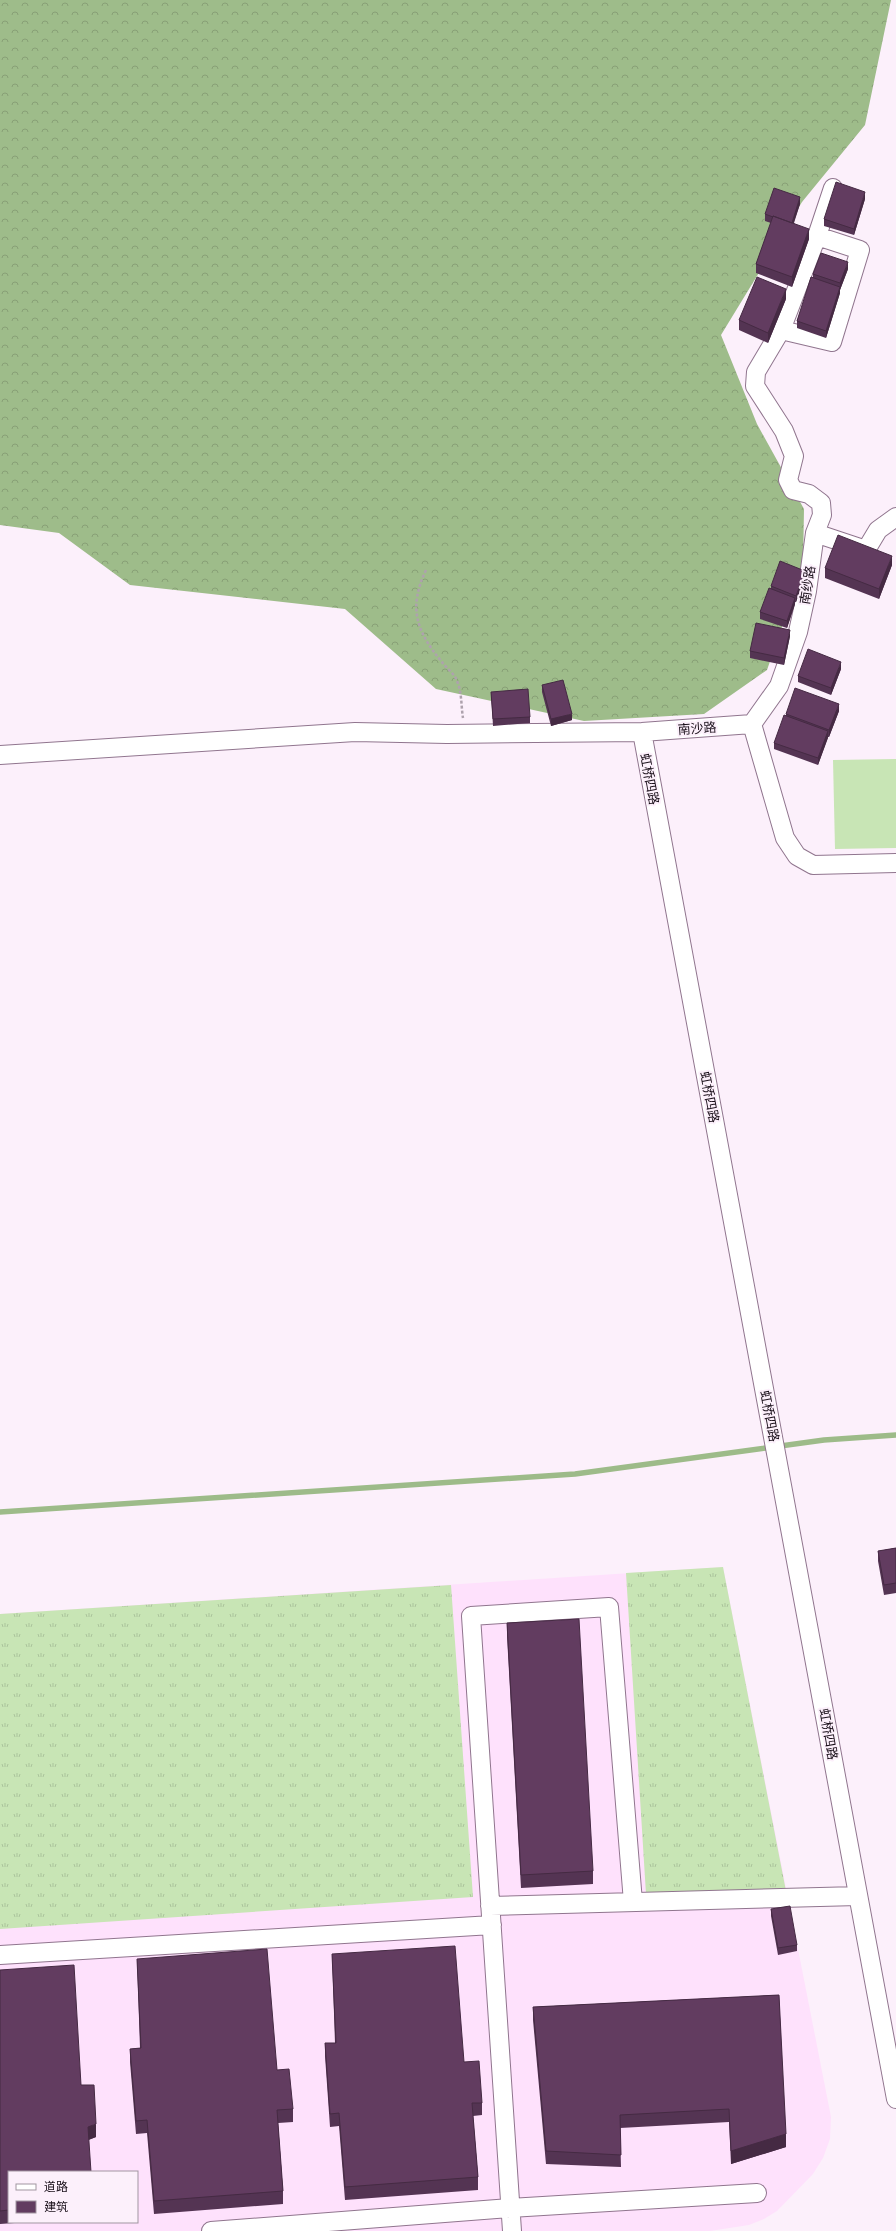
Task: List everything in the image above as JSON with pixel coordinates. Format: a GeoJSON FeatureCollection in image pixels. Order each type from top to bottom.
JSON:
{"type":"FeatureCollection","features":[{"type":"Feature","properties":{"kind":"street","name":"南纱路"},"geometry":{"type":"LineString","coordinates":[[752,724],[779,686],[798,632],[807,591],[815,533],[822,515],[821,503],[809,494],[793,490],[788,480],[794,456],[784,431],[755,386],[756,372],[781,330],[817,236],[833,188]]}},
{"type":"Feature","properties":{"kind":"street"},"geometry":{"type":"LineString","coordinates":[[781,330],[832,342],[860,250],[817,236]]}},
{"type":"Feature","properties":{"kind":"street"},"geometry":{"type":"LineString","coordinates":[[815,533],[866,550],[878,530],[896,517]]}},
{"type":"Feature","properties":{"kind":"street"},"geometry":{"type":"LineString","coordinates":[[752,724],[785,838],[797,856],[813,864],[896,863]]}},
{"type":"Feature","properties":{"kind":"street","name":"南沙路"},"geometry":{"type":"LineString","coordinates":[[0,755],[355,732],[466,734],[642,732],[752,724]]}},
{"type":"Feature","properties":{"kind":"street","name":"虹桥四路"},"geometry":{"type":"LineString","coordinates":[[642,732],[896,2099]]}},
{"type":"Feature","properties":{"kind":"street"},"geometry":{"type":"LineString","coordinates":[[512,2231],[471,1616],[609,1607],[633,1902]]}},
{"type":"Feature","properties":{"kind":"street"},"geometry":{"type":"LineString","coordinates":[[490,1906],[858,1896]]}},
{"type":"Feature","properties":{"kind":"street"},"geometry":{"type":"LineString","coordinates":[[0,1955],[492,1925]]}},
{"type":"Feature","properties":{"kind":"street"},"geometry":{"type":"LineString","coordinates":[[211,2231],[510,2208],[757,2193]]}},
{"type":"Feature","properties":{"kind":"path"},"geometry":{"type":"LineString","coordinates":[[426,570],[419,585],[415,600],[416,617],[423,636],[457,680],[466,734]]}},
{"type":"Feature","properties":{"kind":"shaded area"},"geometry":{"type":"Polygon","coordinates":[[[723,1567],[831,2117],[830,2139],[823,2158],[813,2174],[777,2211],[764,2219],[749,2225],[710,2231],[0,2231],[0,1614],[723,1567]]]}},
{"type":"Feature","properties":{"kind":"green space"},"geometry":{"type":"Polygon","coordinates":[[[0,0],[891,0],[865,125],[802,202],[721,335],[757,424],[804,509],[803,566],[767,670],[704,714],[584,721],[436,689],[345,609],[130,585],[59,533],[0,525],[0,0]]]}},
{"type":"Feature","properties":{"kind":"green space"},"geometry":{"type":"Polygon","coordinates":[[[896,759],[896,848],[835,849],[833,760],[896,759]]]}},
{"type":"Feature","properties":{"kind":"green space"},"geometry":{"type":"Polygon","coordinates":[[[723,1567],[786,1891],[646,1894],[626,1573],[723,1567]]]}},
{"type":"Feature","properties":{"kind":"green space"},"geometry":{"type":"Polygon","coordinates":[[[451,1585],[473,1897],[0,1929],[0,1614],[451,1585]]]}},
{"type":"Feature","properties":{"kind":"building"},"geometry":{"type":"Polygon","coordinates":[[[836,182],[865,192],[854,229],[824,219],[836,182]]]}},
{"type":"Feature","properties":{"kind":"building"},"geometry":{"type":"Polygon","coordinates":[[[774,188],[800,197],[792,223],[765,214],[774,188]]]}},
{"type":"Feature","properties":{"kind":"building"},"geometry":{"type":"Polygon","coordinates":[[[773,216],[809,229],[792,277],[756,264],[773,216]]]}},
{"type":"Feature","properties":{"kind":"building"},"geometry":{"type":"Polygon","coordinates":[[[821,253],[848,262],[840,283],[813,274],[821,253]]]}},
{"type":"Feature","properties":{"kind":"building"},"geometry":{"type":"Polygon","coordinates":[[[757,277],[786,289],[768,333],[739,320],[757,277]]]}},
{"type":"Feature","properties":{"kind":"building"},"geometry":{"type":"Polygon","coordinates":[[[811,277],[840,287],[826,331],[797,321],[811,277]]]}},
{"type":"Feature","properties":{"kind":"building"},"geometry":{"type":"Polygon","coordinates":[[[838,535],[892,556],[879,589],[825,568],[838,535]]]}},
{"type":"Feature","properties":{"kind":"building"},"geometry":{"type":"Polygon","coordinates":[[[780,561],[805,571],[796,596],[771,586],[780,561]]]}},
{"type":"Feature","properties":{"kind":"building"},"geometry":{"type":"Polygon","coordinates":[[[769,588],[795,598],[787,621],[760,612],[769,588]]]}},
{"type":"Feature","properties":{"kind":"building"},"geometry":{"type":"Polygon","coordinates":[[[756,623],[790,630],[784,658],[750,651],[756,623]]]}},
{"type":"Feature","properties":{"kind":"building"},"geometry":{"type":"Polygon","coordinates":[[[808,649],[841,662],[831,688],[798,676],[808,649]]]}},
{"type":"Feature","properties":{"kind":"building"},"geometry":{"type":"Polygon","coordinates":[[[563,680],[572,714],[551,719],[542,685],[563,680]]]}},
{"type":"Feature","properties":{"kind":"building"},"geometry":{"type":"Polygon","coordinates":[[[795,688],[839,704],[829,730],[786,714],[795,688]]]}},
{"type":"Feature","properties":{"kind":"building"},"geometry":{"type":"Polygon","coordinates":[[[528,689],[530,717],[493,719],[491,692],[528,689]]]}},
{"type":"Feature","properties":{"kind":"building"},"geometry":{"type":"Polygon","coordinates":[[[784,715],[828,731],[818,758],[774,743],[784,715]]]}},
{"type":"Feature","properties":{"kind":"building"},"geometry":{"type":"Polygon","coordinates":[[[896,1548],[896,1583],[884,1585],[878,1551],[896,1548]]]}},
{"type":"Feature","properties":{"kind":"building"},"geometry":{"type":"Polygon","coordinates":[[[579,1619],[593,1871],[521,1875],[507,1623],[579,1619]]]}},
{"type":"Feature","properties":{"kind":"building"},"geometry":{"type":"Polygon","coordinates":[[[790,1906],[797,1945],[778,1948],[771,1909],[790,1906]]]}},
{"type":"Feature","properties":{"kind":"building"},"geometry":{"type":"Polygon","coordinates":[[[455,1946],[464,2062],[479,2061],[482,2103],[472,2103],[478,2177],[345,2187],[339,2113],[330,2114],[325,2043],[336,2043],[332,1954],[455,1946]]]}},
{"type":"Feature","properties":{"kind":"building"},"geometry":{"type":"Polygon","coordinates":[[[267,1949],[277,2070],[289,2069],[293,2109],[277,2110],[283,2191],[154,2201],[147,2120],[136,2121],[130,2049],[141,2048],[137,1959],[267,1949]]]}},
{"type":"Feature","properties":{"kind":"building"},"geometry":{"type":"Polygon","coordinates":[[[74,1965],[81,2085],[94,2085],[96,2124],[88,2127],[91,2171],[8,2171],[8,2210],[0,2211],[0,1970],[74,1965]]]}},
{"type":"Feature","properties":{"kind":"building"},"geometry":{"type":"Polygon","coordinates":[[[779,1995],[786,2134],[731,2151],[729,2109],[620,2115],[621,2155],[546,2151],[533,2007],[779,1995]]]}},
{"type":"Feature","properties":{"kind":"waterway"},"geometry":{"type":"LineString","coordinates":[[0,1512],[575,1474],[824,1440],[896,1435]]}}]}
